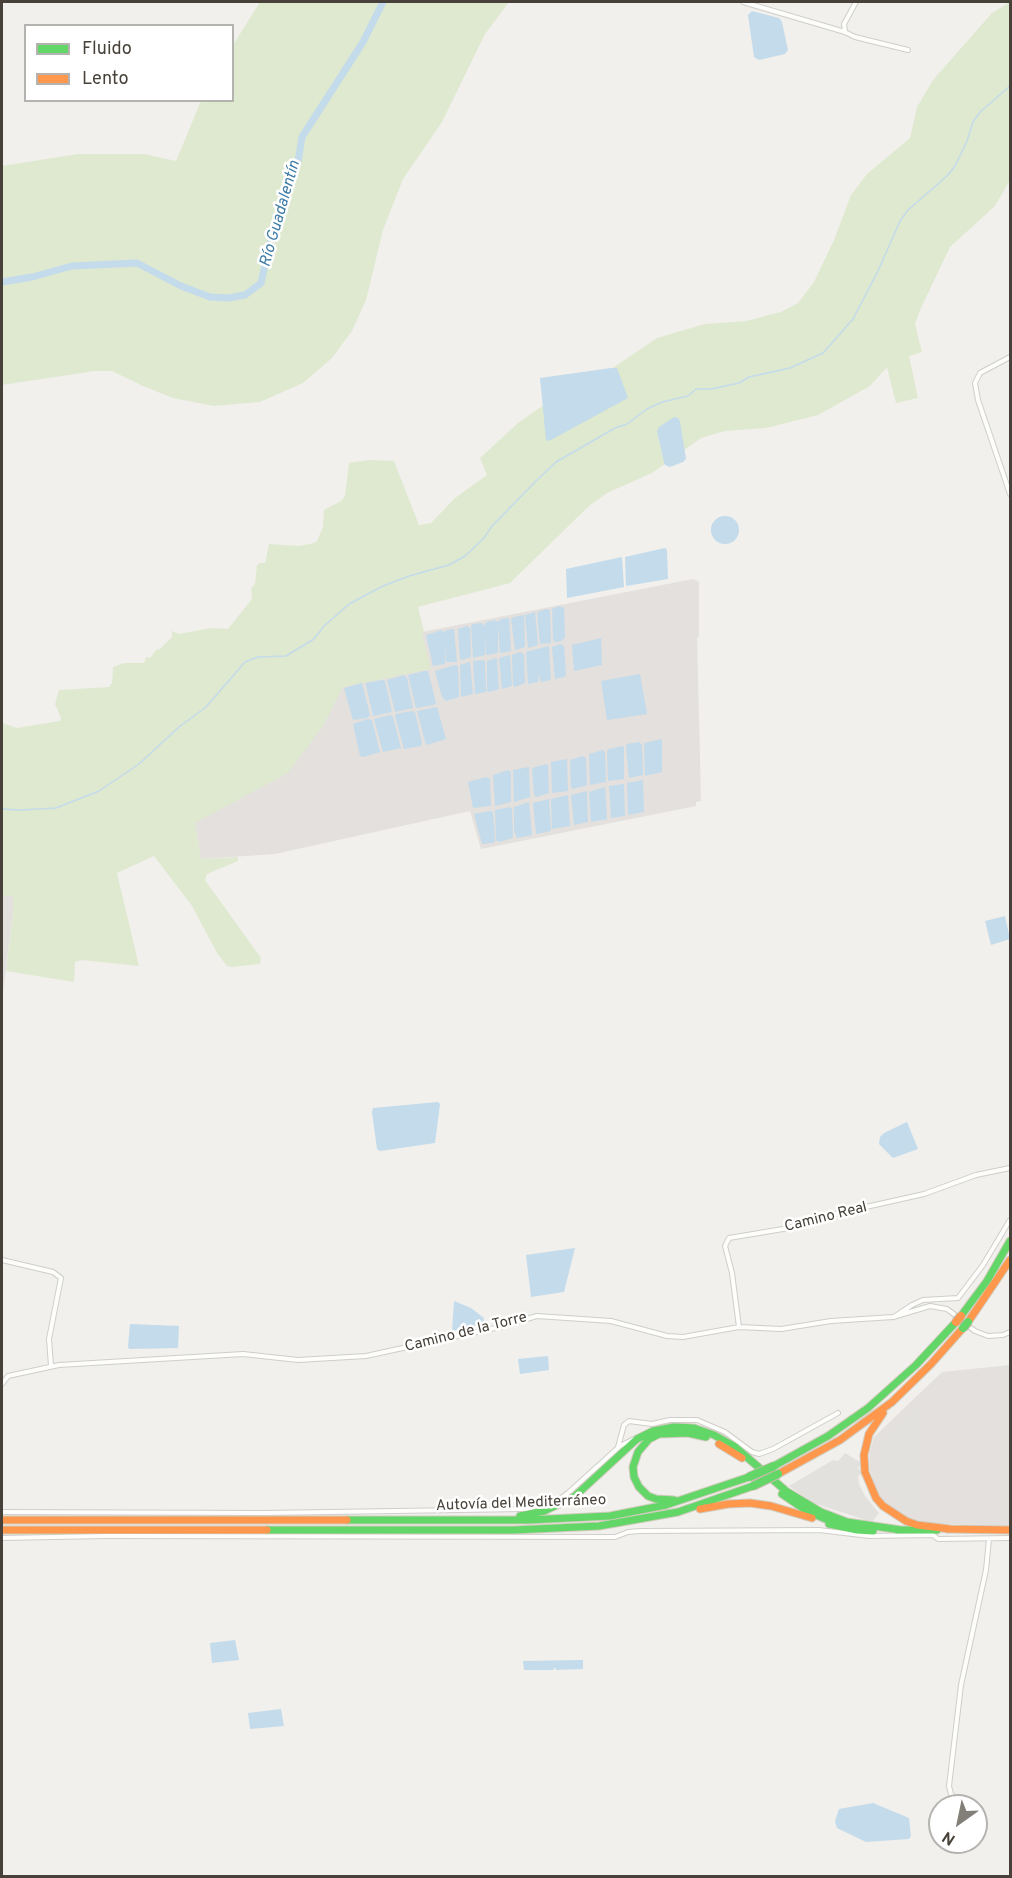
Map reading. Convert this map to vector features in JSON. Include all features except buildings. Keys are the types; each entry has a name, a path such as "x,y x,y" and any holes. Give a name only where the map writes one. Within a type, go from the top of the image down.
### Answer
{"main road":[{"name":"Autovía del Mediterráneo","path":"2,1520 569,1519 610,1516 683,1500 774,1466 836,1431 868,1408 903,1378 958,1319 987,1281 1011,1241"},
{"name":"Autovía del Mediterráneo","path":"2,1530 556,1529 600,1527 678,1512 753,1486 778,1474 840,1440 892,1402 931,1364 965,1325 1011,1260"},
{"path":"892,1402 872,1428 864,1449 865,1473 872,1490 883,1506 896,1516 917,1525 950,1529 1011,1530"},
{"path":"501,1520 534,1514 574,1497 622,1447 653,1431 674,1426 694,1428 714,1435 734,1446 786,1491 821,1512 847,1522 901,1530"},
{"path":"683,1500 656,1499 648,1496 634,1478 634,1461 638,1452 649,1439 659,1434 688,1432 706,1437 736,1454 782,1494 807,1511 843,1525 874,1530"},
{"path":"678,1512 750,1503 791,1511 841,1528 935,1532 950,1529"}],"street":[{"path":"743,2 908,51"},
{"path":"845,32 844,24 856,2"},
{"path":"1011,357 980,373 975,383 978,400 1011,494"},
{"name":"Camino Real","path":"739,1327 732,1274 725,1246 729,1238 789,1228 830,1215 909,1198 976,1175 1011,1168"},
{"path":"893,1317 923,1300 958,1298 983,1265 1011,1220"},
{"path":"2,1260 53,1272 61,1278 49,1339 51,1366"},
{"name":"Camino de la Torre","path":"2,1384 8,1376 51,1366 243,1354 298,1360 366,1356 495,1328 537,1316 611,1321 667,1336 683,1337 739,1327 781,1329 831,1321 903,1316 922,1308 938,1306 947,1309 975,1331 988,1336 1011,1332"},
{"path":"622,1447 624,1425 629,1420 652,1424 670,1420 697,1420 725,1432 752,1452 759,1454 773,1449 838,1413"},
{"path":"622,1434 635,1439"},
{"path":"622,1434 622,1447"},
{"path":"2,1512 298,1513 525,1509 557,1501 607,1463"},
{"path":"2,1538 106,1536 593,1538 651,1531 819,1530 869,1536 935,1532 945,1539 1011,1538"},
{"path":"951,1794 949,1786 961,1685 986,1570 988,1539"}],"shaded area":[{"path":"693,579 699,582 699,637 697,637 701,801 696,802 696,806 481,849 470,811 275,854 201,859 194,818 341,686 422,632"},
{"path":"2,896 13,896 3,992 2,991"},
{"path":"1010,1365 1010,1526 922,1523 893,1511 876,1491 869,1466 874,1437 942,1372"},
{"path":"921,1401 921,1511 908,1511 908,1514 894,1503 882,1486 877,1465 878,1450 881,1441 891,1428"},
{"path":"845,1453 860,1462 861,1466 858,1467 862,1474 858,1476 859,1484 865,1496 879,1513 872,1522 813,1503 789,1486 833,1460 838,1461"}],"green space":[{"path":"260,2 509,2 485,34 442,122 403,179 383,230 366,300 352,331 332,358 303,383 260,402 214,406 173,398 112,371 95,371 2,385 2,166 78,154 144,154 176,161 201,102 234,102 234,43"},
{"path":"1010,2 1010,180 995,206 950,247 920,310 915,324 922,352 909,356 918,398 896,403 887,367 870,386 818,415 766,428 725,431 701,438 652,473 607,493 589,506 510,583 418,607 431,669 343,687 323,726 288,773 195,823 201,859 238,857 238,861 207,874 205,880 261,958 260,964 227,966 217,953 192,906 154,856 117,873 139,966 82,960 75,962 74,982 6,971 13,896 2,896 2,723 17,728 60,721 61,718 55,704 59,690 109,687 112,683 113,667 124,663 144,663 146,657 150,658 172,637 172,631 179,634 212,628 228,629 252,599 251,588 255,584 257,565 265,563 269,544 299,546 317,541 323,527 324,510 341,501 345,496 349,463 369,460 394,461 419,525 431,523 455,498 487,475 480,458 518,423 554,398 598,378 657,338 705,324 746,321 781,312 798,303 814,282 834,240 851,195 867,174 910,138 917,107 933,80 992,13"}],"water":[{"path":"752,11 779,18 782,22 788,50 785,54 759,60 754,57 748,15"},
{"path":"617,368 628,398 549,441 546,440 540,378"},
{"path":"674,417 680,422 686,459 670,467 665,465 657,431 659,427"},
{"path":"725,516 735,520 739,530 735,540 725,544 715,540 711,530 715,520"},
{"path":"665,548 668,579 626,586 625,557"},
{"path":"622,557 624,587 567,598 566,569"},
{"path":"559,606 564,608 565,637 562,641 555,642 553,640 552,609"},
{"path":"550,610 551,643 540,644 537,612"},
{"path":"535,612 538,645 528,648 525,615"},
{"path":"524,615 525,647 515,650 511,619"},
{"path":"509,618 511,651 500,653 498,624 498,653 486,655 485,632 485,655 473,658 471,626 482,623 485,626 486,622 495,620 498,622"},
{"path":"467,626 470,628 471,657 462,660 460,659 458,629"},
{"path":"454,629 457,662 446,662 445,644 445,664 433,666 426,635 442,630 444,633 446,630"},
{"path":"601,638 602,665 574,671 572,645"},
{"path":"561,644 564,646 566,675 555,679 552,647"},
{"path":"549,646 551,680 541,682 539,675 538,682 528,684 526,652"},
{"path":"520,652 524,654 525,683 515,687 513,685 512,655"},
{"path":"510,655 512,686 502,689 499,658"},
{"path":"496,658 499,689 489,692 487,691 487,661"},
{"path":"473,661 485,661 486,692 475,694"},
{"path":"470,662 473,694 461,697 460,665"},
{"path":"458,666 459,697 446,701 442,697 435,671"},
{"path":"428,671 436,703 416,708 408,675"},
{"path":"640,674 647,714 607,720 601,681"},
{"path":"404,675 407,678 413,708 395,712 387,680"},
{"path":"385,681 392,712 373,716 366,683"},
{"path":"362,683 370,715 367,718 353,720 344,688"},
{"path":"437,707 446,739 426,745 417,711"},
{"path":"415,712 422,743 421,746 404,749 395,716"},
{"path":"390,715 393,717 401,748 383,752 374,719"},
{"path":"368,719 372,720 380,752 363,757 360,756 353,724"},
{"path":"662,739 662,772 645,776 644,743"},
{"path":"639,742 642,745 643,775 629,778 626,747 627,744"},
{"path":"624,747 624,779 608,781 607,751"},
{"path":"603,750 606,782 590,785 589,754"},
{"path":"582,756 586,758 587,785 573,789 570,760"},
{"path":"567,759 568,791 552,793 551,762"},
{"path":"548,765 549,793 536,797 532,768"},
{"path":"529,767 530,797 514,802 513,770"},
{"path":"508,770 511,772 511,802 495,806 493,775"},
{"path":"486,777 490,779 491,806 473,808 468,782"},
{"path":"643,780 644,812 628,815 627,783"},
{"path":"624,784 625,816 611,818 609,786"},
{"path":"605,787 607,819 591,822 589,792"},
{"path":"587,791 588,822 574,825 571,795"},
{"path":"568,795 570,826 552,829 551,799"},
{"path":"549,799 551,831 536,834 533,803"},
{"path":"529,802 532,835 517,838 514,831 514,807"},
{"path":"510,807 513,838 499,842 496,840 495,810"},
{"path":"493,812 495,841 482,844 474,814"},
{"path":"1005,916 1010,939 991,945 985,921"},
{"path":"438,1102 440,1104 435,1143 380,1151 377,1149 373,1108"},
{"path":"907,1122 918,1149 893,1158 879,1144 880,1137"},
{"path":"575,1248 564,1292 531,1297 526,1255"},
{"path":"454,1301 471,1308 484,1318 482,1324 452,1331"},
{"path":"130,1324 179,1326 178,1348 129,1349"},
{"path":"548,1356 549,1370 520,1374 518,1359"},
{"path":"235,1640 239,1660 212,1663 210,1643"},
{"path":"583,1660 583,1669 556,1670 555,1667 553,1670 524,1670 523,1661"},
{"path":"281,1709 284,1726 250,1729 248,1713"},
{"path":"873,1803 909,1818 911,1836 909,1839 866,1842 837,1828 835,1821 839,1809"}],"waterway":[{"name":"Río Guadalentín","path":"2,282 32,277 72,266 137,263 181,286 210,297 228,298 245,295 261,283 272,234 298,162 302,137 363,42 383,2"},
{"path":"2,809 56,808 99,791 139,764 179,727 206,707 245,662 258,657 286,656 314,639 324,626 349,604 383,586 449,565 465,556 556,462 615,428 627,424 647,409 662,402 688,396 696,389 711,389 739,383 749,377 790,368 823,353 853,319 900,221 908,210 947,176 955,166 973,122 980,112 1010,86"}],"traffic: fast":[{"path":"961,1316 987,1281 1010,1241"},
{"path":"774,1466 828,1436 868,1408 916,1365 956,1322"},
{"path":"963,1328 968,1322"},
{"path":"520,1516 544,1511 574,1497 637,1439 653,1431 674,1427 694,1428 714,1435 734,1446 786,1491 821,1512 847,1522 901,1530"},
{"path":"674,1500 656,1499 648,1496 639,1487 634,1477 633,1467 638,1452 649,1439 659,1434 688,1433 706,1437"},
{"path":"749,1477 774,1466"},
{"path":"753,1486 778,1474"},
{"path":"347,1520 528,1520 610,1516 666,1505 749,1477"},
{"path":"267,1530 514,1530 599,1526 678,1512 753,1486"},
{"path":"782,1494 807,1511 835,1523"},
{"path":"829,1524 873,1531"},
{"path":"897,1530 937,1530"}],"traffic: slow":[{"path":"968,1322 1010,1260"},
{"path":"956,1322 961,1316"},
{"path":"778,1474 840,1440 892,1402 931,1364 963,1328"},
{"path":"883,1413 869,1434 864,1455 865,1472 876,1498 883,1506 906,1521 917,1525 950,1529"},
{"path":"719,1444 742,1458"},
{"path":"700,1509 750,1503 771,1506 812,1518"},
{"path":"2,1520 347,1520"},
{"path":"947,1529 1010,1530"},
{"path":"2,1530 267,1530"}]}
